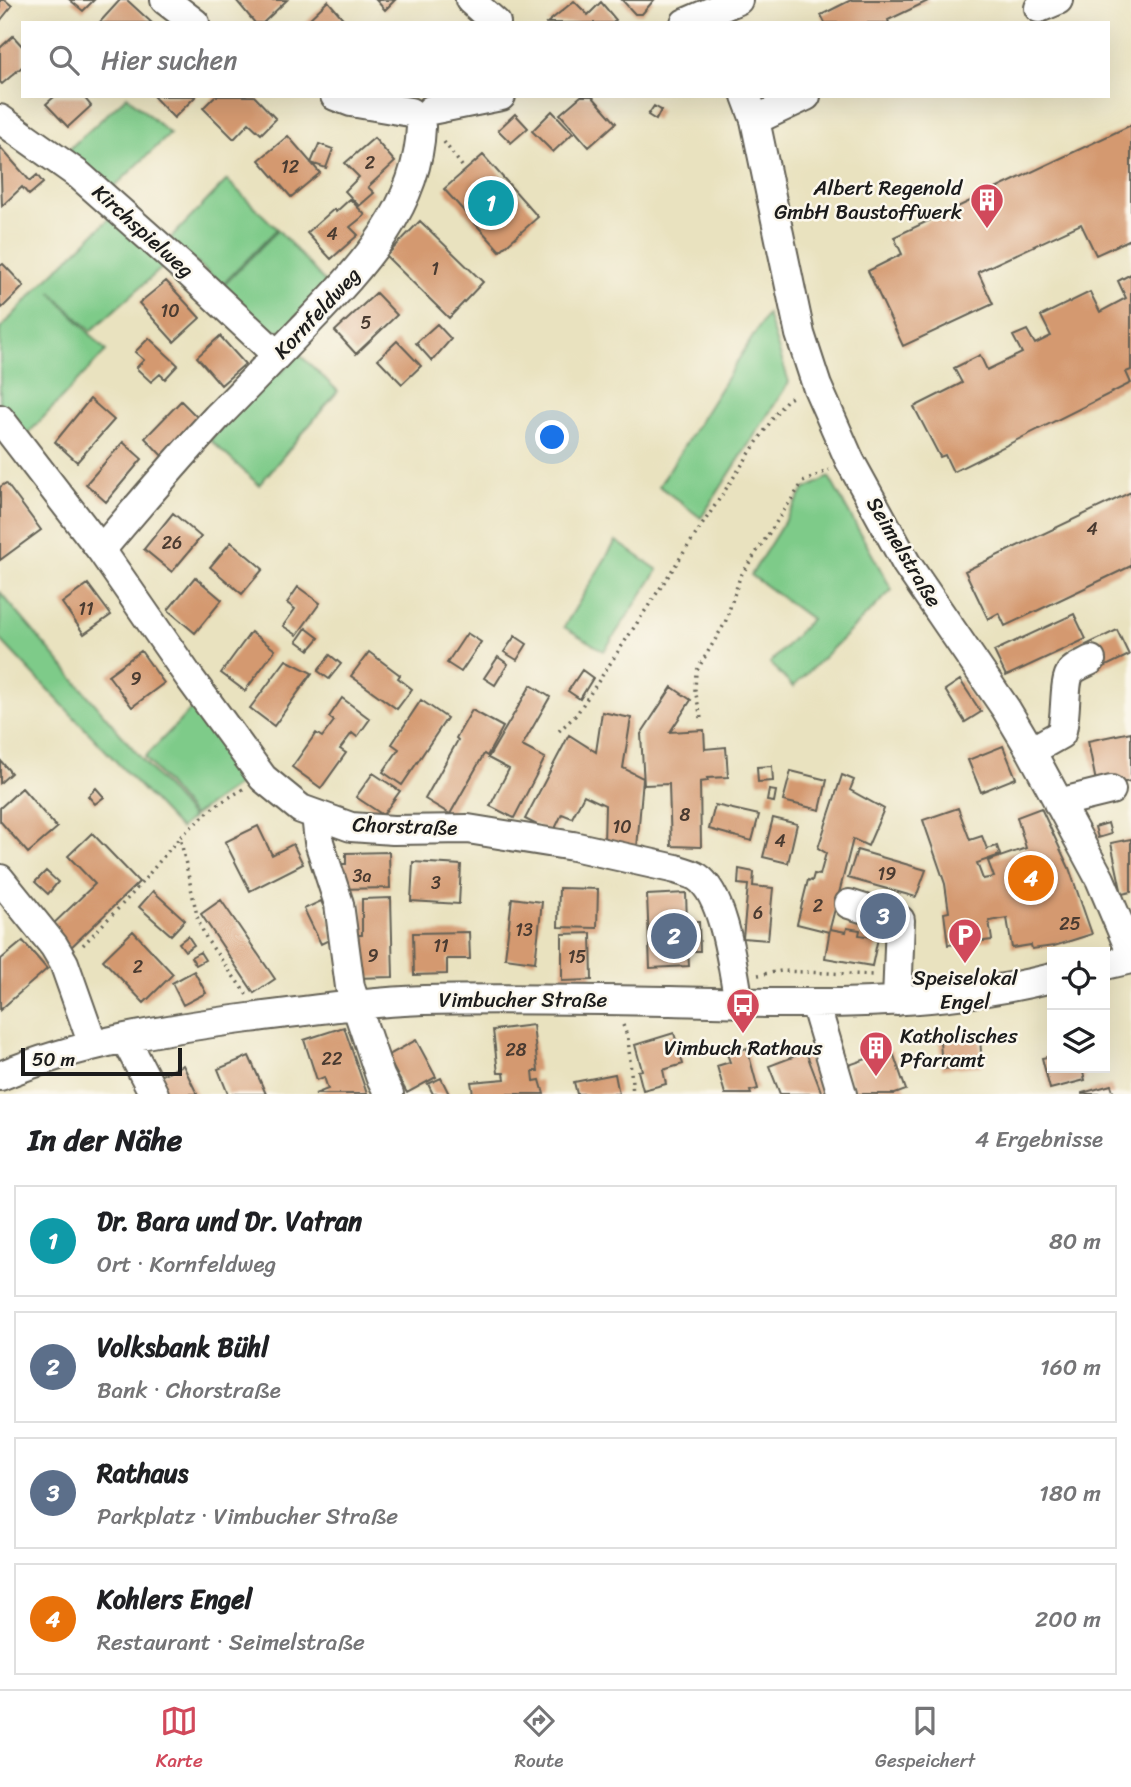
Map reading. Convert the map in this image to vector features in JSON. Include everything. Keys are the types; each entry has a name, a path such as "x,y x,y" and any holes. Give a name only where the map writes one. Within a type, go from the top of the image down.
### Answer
{"street":[{"path":"165,0 192,21"},
{"path":"470,0 494,21"},
{"path":"690,21 719,8"},
{"path":"340,98 423,118 494,98"},
{"name":"Seimelstraße","path":"797,98 750,108 800,334 817,386 850,461 906,563 1006,709 1031,751 1100,879 1131,952"},
{"name":"Kornfeldweg","path":"102,550 166,471 358,270 390,225 414,175 420,152 423,118"},
{"name":"Kirchspielweg","path":"0,119 79,175 184,268 276,355"},
{"name":"Chorstraße","path":"0,419 102,550 189,677 263,778 286,799 316,815 351,827 393,830 468,829 516,836 676,869 697,877 710,890 718,905 739,1003"},
{"path":"1031,751 1061,734 1066,717 1067,680 1071,670 1091,660"},
{"path":"1058,803 1111,790"},
{"path":"316,815 319,842 339,904 351,986 380,1076 389,1094"},
{"path":"0,879 54,946 64,963 93,1045"},
{"path":"849,904 900,920 897,1001"},
{"path":"1110,964 1131,960"},
{"name":"Vimbucher Straße","path":"0,1076 29,1064 125,1038 194,1025 358,1004 423,1000 615,1000 799,1005 965,995 1047,979"},
{"path":"815,1003 842,1094"},
{"path":"125,1038 154,1094"}],"path":[{"path":"423,118 465,170"},
{"path":"559,732 576,715 777,412 787,400 817,386"},
{"path":"701,718 695,690 696,672 725,623 740,577 803,482 850,461"},
{"path":"64,963 133,892 180,837 215,806 263,778"},
{"path":"180,837 198,920 207,940 246,992 254,1017"},
{"path":"615,1000 628,1038 633,1094"}],"green space":[{"path":"125,98 129,98 170,134 113,188 68,150"},
{"path":"227,180 277,229 222,285 170,239"},
{"path":"111,217 163,267 91,331 51,292 106,351 24,438 0,409 0,329"},
{"path":"278,230 328,285 281,332 265,328 223,286"},
{"path":"767,314 789,382 701,518 659,486"},
{"path":"299,354 338,391 259,485 210,440 273,367 281,373"},
{"path":"829,477 892,590 793,687 770,663 811,619 751,575 804,490"},
{"path":"616,541 658,570 604,651 564,627"},
{"path":"0,592 192,818 180,829 0,639"},
{"path":"195,705 248,778 193,816 145,757"}],"building":[{"path":"0,0 5,0 12,6 0,21"},
{"path":"70,0 94,0 83,11"},
{"path":"120,0 127,0 150,21 101,21"},
{"path":"236,0 287,0 265,21 253,21"},
{"path":"376,0 395,0 385,10"},
{"path":"622,0 654,0 642,14 635,14"},
{"path":"851,0 930,0 888,21 824,21 821,15"},
{"path":"328,1 345,21 307,21"},
{"path":"574,1 588,15 601,2 616,20 615,21 549,21"},
{"path":"13,36 21,45 21,68 2,84 0,82 0,48"},
{"path":"53,98 85,98 91,106 68,127 46,104"},
{"path":"155,98 194,98 174,118"},
{"path":"213,98 256,98 276,119 261,134 249,123 234,139 203,108"},
{"path":"579,98 594,98 616,123 589,147 560,114"},
{"path":"654,106 661,110 656,120 648,115"},
{"path":"552,111 573,133 553,152 532,131"},
{"path":"515,114 528,128 511,143 498,130"},
{"name":"Albert Regenold GmbH Baustoffwerk","path":"1131,125 1131,239 1096,255 1081,224 978,272 993,304 903,346 868,271 902,254 894,237"},
{"path":"288,136 320,173 291,197 259,160"},
{"path":"374,138 395,162 368,187 374,193 359,206 345,191 359,177 345,163"},
{"path":"319,144 333,149 326,168 311,163"},
{"path":"0,147 30,181 37,175 43,183 29,195 22,187 2,206"},
{"path":"483,155 538,217 500,251 444,189"},
{"path":"350,199 365,215 350,227 358,235 331,259 307,233"},
{"path":"420,221 483,282 449,318 386,256"},
{"path":"3,264 24,286 2,308 0,266"},
{"path":"1131,274 1131,370 1126,372 1131,383 953,472 945,455 940,457 914,407 962,383 954,368 980,355 987,370 1022,353 1013,336 1027,330 1035,344 1051,336 1041,316 1090,292 1100,312 1126,298 1118,281"},
{"path":"166,281 200,318 174,342 139,303"},
{"path":"376,293 397,315 356,354 335,331"},
{"path":"437,324 451,339 432,361 416,343"},
{"path":"220,336 245,364 221,385 197,357"},
{"path":"149,338 178,365 165,379 160,374 151,382 136,368 144,360 135,352"},
{"path":"397,341 421,366 402,384 378,359"},
{"path":"90,399 114,420 77,462 55,442"},
{"path":"181,401 202,422 165,459 145,438"},
{"path":"123,442 142,459 106,502 86,484"},
{"path":"6,483 41,530 0,560 0,487"},
{"path":"1131,492 1131,566 1005,626 999,613 988,619 965,571"},
{"path":"173,513 201,537 172,572 144,549"},
{"path":"231,542 263,569 242,594 210,567"},
{"path":"195,577 222,600 195,633 168,610"},
{"path":"88,584 111,615 84,634 62,603"},
{"path":"298,587 320,603 297,635 283,626 295,609 287,603"},
{"path":"1074,614 1086,639 1006,676 994,651"},
{"path":"306,628 319,638 309,650 297,641"},
{"path":"1117,630 1129,655 1098,670 1086,645"},
{"path":"251,632 275,650 245,691 221,673"},
{"path":"467,633 481,642 461,672 447,663"},
{"path":"515,636 527,644 517,660 504,652"},
{"path":"141,651 164,683 132,707 108,675"},
{"path":"369,652 400,675 398,678 412,689 397,709 351,676"},
{"path":"330,655 341,664 329,679 318,671"},
{"path":"498,657 508,664 495,685 484,678"},
{"path":"286,660 312,673 274,726 250,708"},
{"path":"582,670 593,678 580,699 568,691"},
{"path":"960,680 981,712 965,722 945,690"},
{"path":"531,685 550,697 522,746 545,758 514,818 490,806 509,769 488,758"},
{"path":"672,687 691,700 670,732 704,730 705,749 726,747 728,777 707,778 708,781 700,782 701,847 671,846 669,784 644,785 641,734"},
{"path":"342,698 370,719 357,737 352,733 340,749 346,753 321,788 292,767 316,733 322,737 334,721 329,717"},
{"path":"421,700 447,718 402,785 383,772 399,749 392,744"},
{"path":"472,710 503,727 487,756 484,754 450,814 425,799"},
{"path":"602,712 631,718 623,768 643,778 637,848 604,844 605,805 584,795 572,818 562,814 553,833 525,819 569,735 596,752"},
{"path":"1131,732 1131,781 1097,787 1088,741"},
{"path":"1003,746 1016,778 981,792 968,760"},
{"path":"0,760 11,773 0,783"},
{"path":"772,766 773,781 758,782 757,767"},
{"path":"791,771 827,780 820,810 783,801"},
{"path":"373,773 400,791 383,815 356,797"},
{"path":"842,775 854,780 850,790 884,809 868,846 853,839 829,932 797,924 808,880 812,881 814,874 820,875 826,853 818,848"},
{"path":"22,788 57,828 28,853 0,821 0,808"},
{"path":"96,788 104,797 95,804 88,796"},
{"path":"769,790 776,791 774,802 767,801"},
{"path":"715,805 759,815 752,841 709,829"},
{"path":"958,808 970,840 982,836 987,849 997,846 1000,855 977,863 983,879 994,877 988,861 1026,848 1017,817 1041,808 1069,868 1092,934 1054,946 1012,948 1007,918 989,921 992,940 948,945 944,913 949,912 945,884 923,820"},
{"path":"773,818 797,824 788,863 763,857"},
{"path":"1108,823 1111,834 1098,838 1095,827"},
{"path":"258,826 272,855 293,844 303,864 250,891 225,842"},
{"path":"92,833 139,882 69,949 49,928 95,884 68,856"},
{"path":"1131,839 1131,892 1122,894 1111,843"},
{"path":"857,850 926,870 916,897 848,878"},
{"path":"389,852 390,888 334,889 333,864 346,864 346,853"},
{"path":"413,862 461,865 459,904 411,901"},
{"path":"739,869 754,872 753,886 773,888 768,940 743,938 748,885 738,884"},
{"path":"46,871 58,882 48,894 35,882"},
{"path":"559,888 598,889 597,928 558,927"},
{"path":"153,891 185,920 171,935 139,907"},
{"path":"686,893 687,922 699,922 700,951 688,951 689,966 650,968 647,895"},
{"path":"391,898 393,977 354,978 353,935 362,935 362,899"},
{"path":"512,898 542,902 535,962 505,958"},
{"path":"221,900 275,979 254,993 201,914"},
{"path":"321,901 332,924 327,926 333,938 321,944 304,909"},
{"path":"847,928 860,930 859,935 878,938 872,966 825,958 830,929 846,932"},
{"path":"133,931 173,974 144,1003 103,960"},
{"path":"469,932 470,959 447,959 447,974 414,975 413,933"},
{"path":"591,933 592,980 562,981 562,934"},
{"path":"188,936 194,945 185,951 179,943"},
{"path":"23,941 47,969 0,1010 0,960"},
{"path":"200,952 205,960 196,965 191,957"},
{"path":"194,971 206,993 183,1005 172,983"},
{"path":"533,1025 538,1071 533,1071 534,1081 540,1080 544,1094 473,1094 471,1082 505,1079 504,1073 498,1073 493,1030"},
{"path":"344,1027 367,1094 315,1094 328,1089 324,1077 317,1080 304,1040"},
{"path":"674,1033 683,1064 663,1070 666,1084 643,1090 638,1071 642,1070 635,1045"},
{"path":"980,1038 982,1066 942,1069 940,1041"},
{"path":"416,1040 436,1077 407,1093 387,1056"},
{"path":"747,1048 758,1089 750,1091 751,1094 725,1094 717,1066 730,1062 727,1054"},
{"name":"Katholisches Pfarramt","path":"892,1050 906,1090 895,1094 856,1094 846,1066"},
{"path":"806,1052 822,1094 780,1094 769,1066"},
{"path":"249,1056 266,1094 228,1094 218,1069"},
{"path":"1047,1057 1047,1073 1083,1073 1085,1080 1050,1089 1042,1058"},
{"path":"183,1065 197,1094 158,1094 159,1076"},
{"path":"615,1074 619,1094 577,1094 574,1082"},
{"path":"441,1078 449,1094 433,1094 428,1084"},
{"path":"1111,1085 1114,1094 1082,1094 1082,1093"}],"place":[{"name":"Dr. Bara und Dr. Vatran","path":"491,203"},
{"name":"Albert Regenold GmbH Baustoffwerk","path":"987,230"},
{"name":"Kohlers Engel","path":"1031,878"},
{"name":"Rathaus","path":"883,916"},
{"name":"Volksbank Bühl","path":"674,936"},
{"name":"Speiselokal Engel","path":"965,965"},
{"name":"Vimbuch Rathaus","path":"743,1035"},
{"name":"Katholisches Pfarramt","path":"876,1078"}]}
